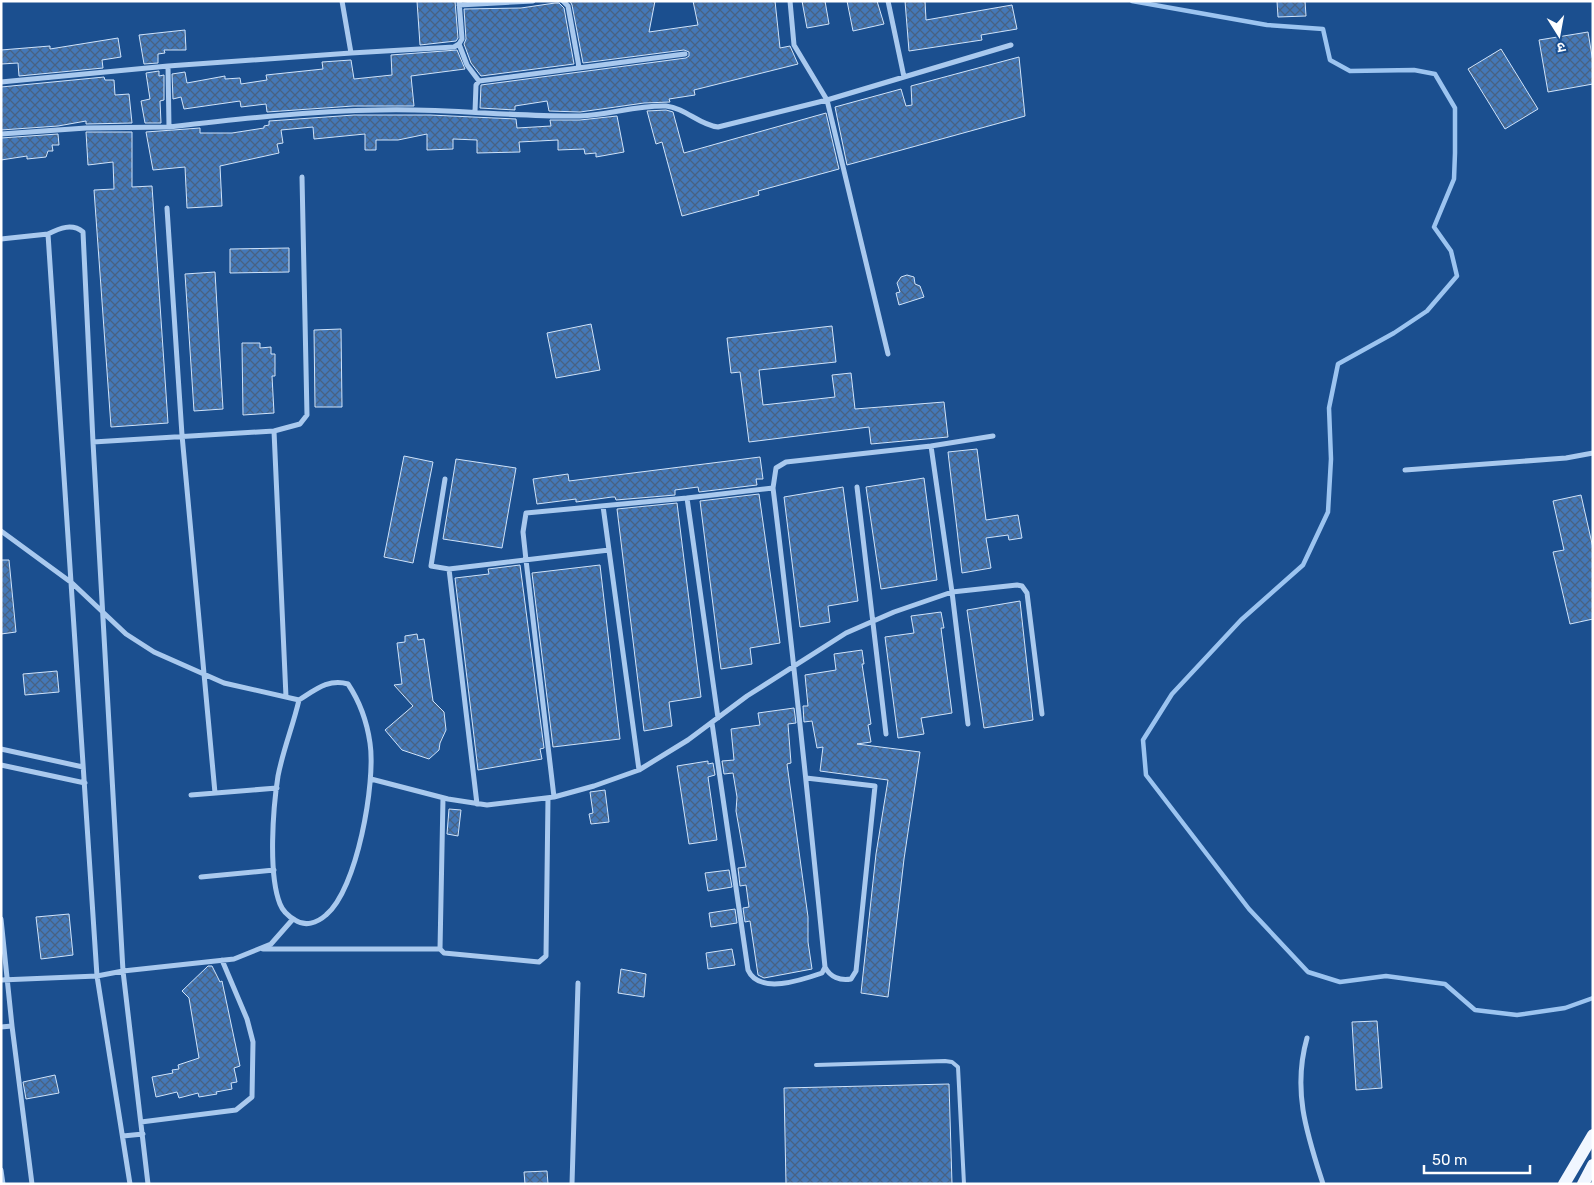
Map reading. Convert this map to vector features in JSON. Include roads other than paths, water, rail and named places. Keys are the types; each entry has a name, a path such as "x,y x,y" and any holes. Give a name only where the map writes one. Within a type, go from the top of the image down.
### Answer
{"main road":[{"path":"1564,1184 1593,1135"},
{"path":"1583,1184 1593,1165"}],"street":[{"path":"342,1 351,53"},
{"path":"479,81 467,65 460,44 462,39 459,3 532,1"},
{"path":"563,1 568,6 578,67"},
{"path":"790,1 794,45 827,100 888,354"},
{"path":"888,1 904,77"},
{"path":"1,82 168,66 454,47 460,44"},
{"path":"1,134 86,128 169,126 299,113 380,110 581,116 669,106 681,109 709,126 718,127 827,100 1011,45"},
{"path":"479,81 685,54"},
{"path":"168,66 169,126"},
{"path":"475,112 476,85 479,81"},
{"path":"92,442 182,435 274,431 300,424 307,415 302,177"},
{"path":"167,208 182,435 215,793"},
{"path":"1,240 48,234 61,228 77,227 83,232 92,442 104,612 123,971 148,1184"},
{"path":"48,234 97,976 130,1184"},
{"path":"274,431 286,697"},
{"path":"806,778 875,786 856,970 851,979 844,980 828,973 825,967 806,778 795,665 773,488 776,468 786,462 931,446 993,436"},
{"path":"931,446 952,592 968,724"},
{"path":"1405,470 1557,459 1593,453"},
{"path":"444,479 431,566 449,569 609,550"},
{"path":"857,487 886,734"},
{"path":"554,797 526,560 524,532 526,513 773,488"},
{"path":"687,498 718,718"},
{"path":"603,506 639,770"},
{"path":"1,531 72,583 133,639 154,652 224,683 299,700"},
{"path":"449,569 477,804"},
{"path":"371,779 443,798 477,804 514,803 548,798 594,786 639,770 688,740 795,665 846,633 952,592 1017,585 1025,590 1042,714"},
{"path":"341,682 348,684 363,713 370,744 371,779 357,852 342,894 326,915 313,923 301,924 286,914 280,904 274,870 274,820 277,788 299,700 324,684 341,682"},
{"path":"712,723 748,970 751,976 763,984 774,984 811,977 822,973 825,967"},
{"path":"1,749 84,767"},
{"path":"1,765 85,783"},
{"path":"191,795 277,788"},
{"path":"440,949 443,798"},
{"path":"258,949 440,949 444,953 539,962 544,959 548,798"},
{"path":"201,877 274,870"},
{"path":"1,980 97,976 123,971 234,959 271,944 293,918"},
{"path":"1,919 12,1026 32,1184"},
{"path":"141,1122 236,1110 252,1097 253,1042 247,1018 222,960"},
{"path":"572,1184 578,983"},
{"path":"1,1027 12,1026"},
{"path":"1306,1038 1301,1058 1300,1089 1305,1127 1323,1184"},
{"path":"123,1136 143,1134"},
{"path":"1,1170 3,1184"}],"lane":[{"path":"816,1065 952,1062 958,1067 964,1184"}],"waterway":[{"path":"1132,1 1267,25 1323,29 1330,60 1350,71 1414,70 1435,74 1455,108 1454,179 1434,227 1451,251 1457,276 1427,311 1394,333 1338,364 1329,408 1331,459 1328,512 1303,565 1241,620 1172,694 1143,740 1146,775 1249,909 1308,972 1340,982 1386,976 1445,984 1475,1010 1517,1015 1565,1008 1593,998"}]}
